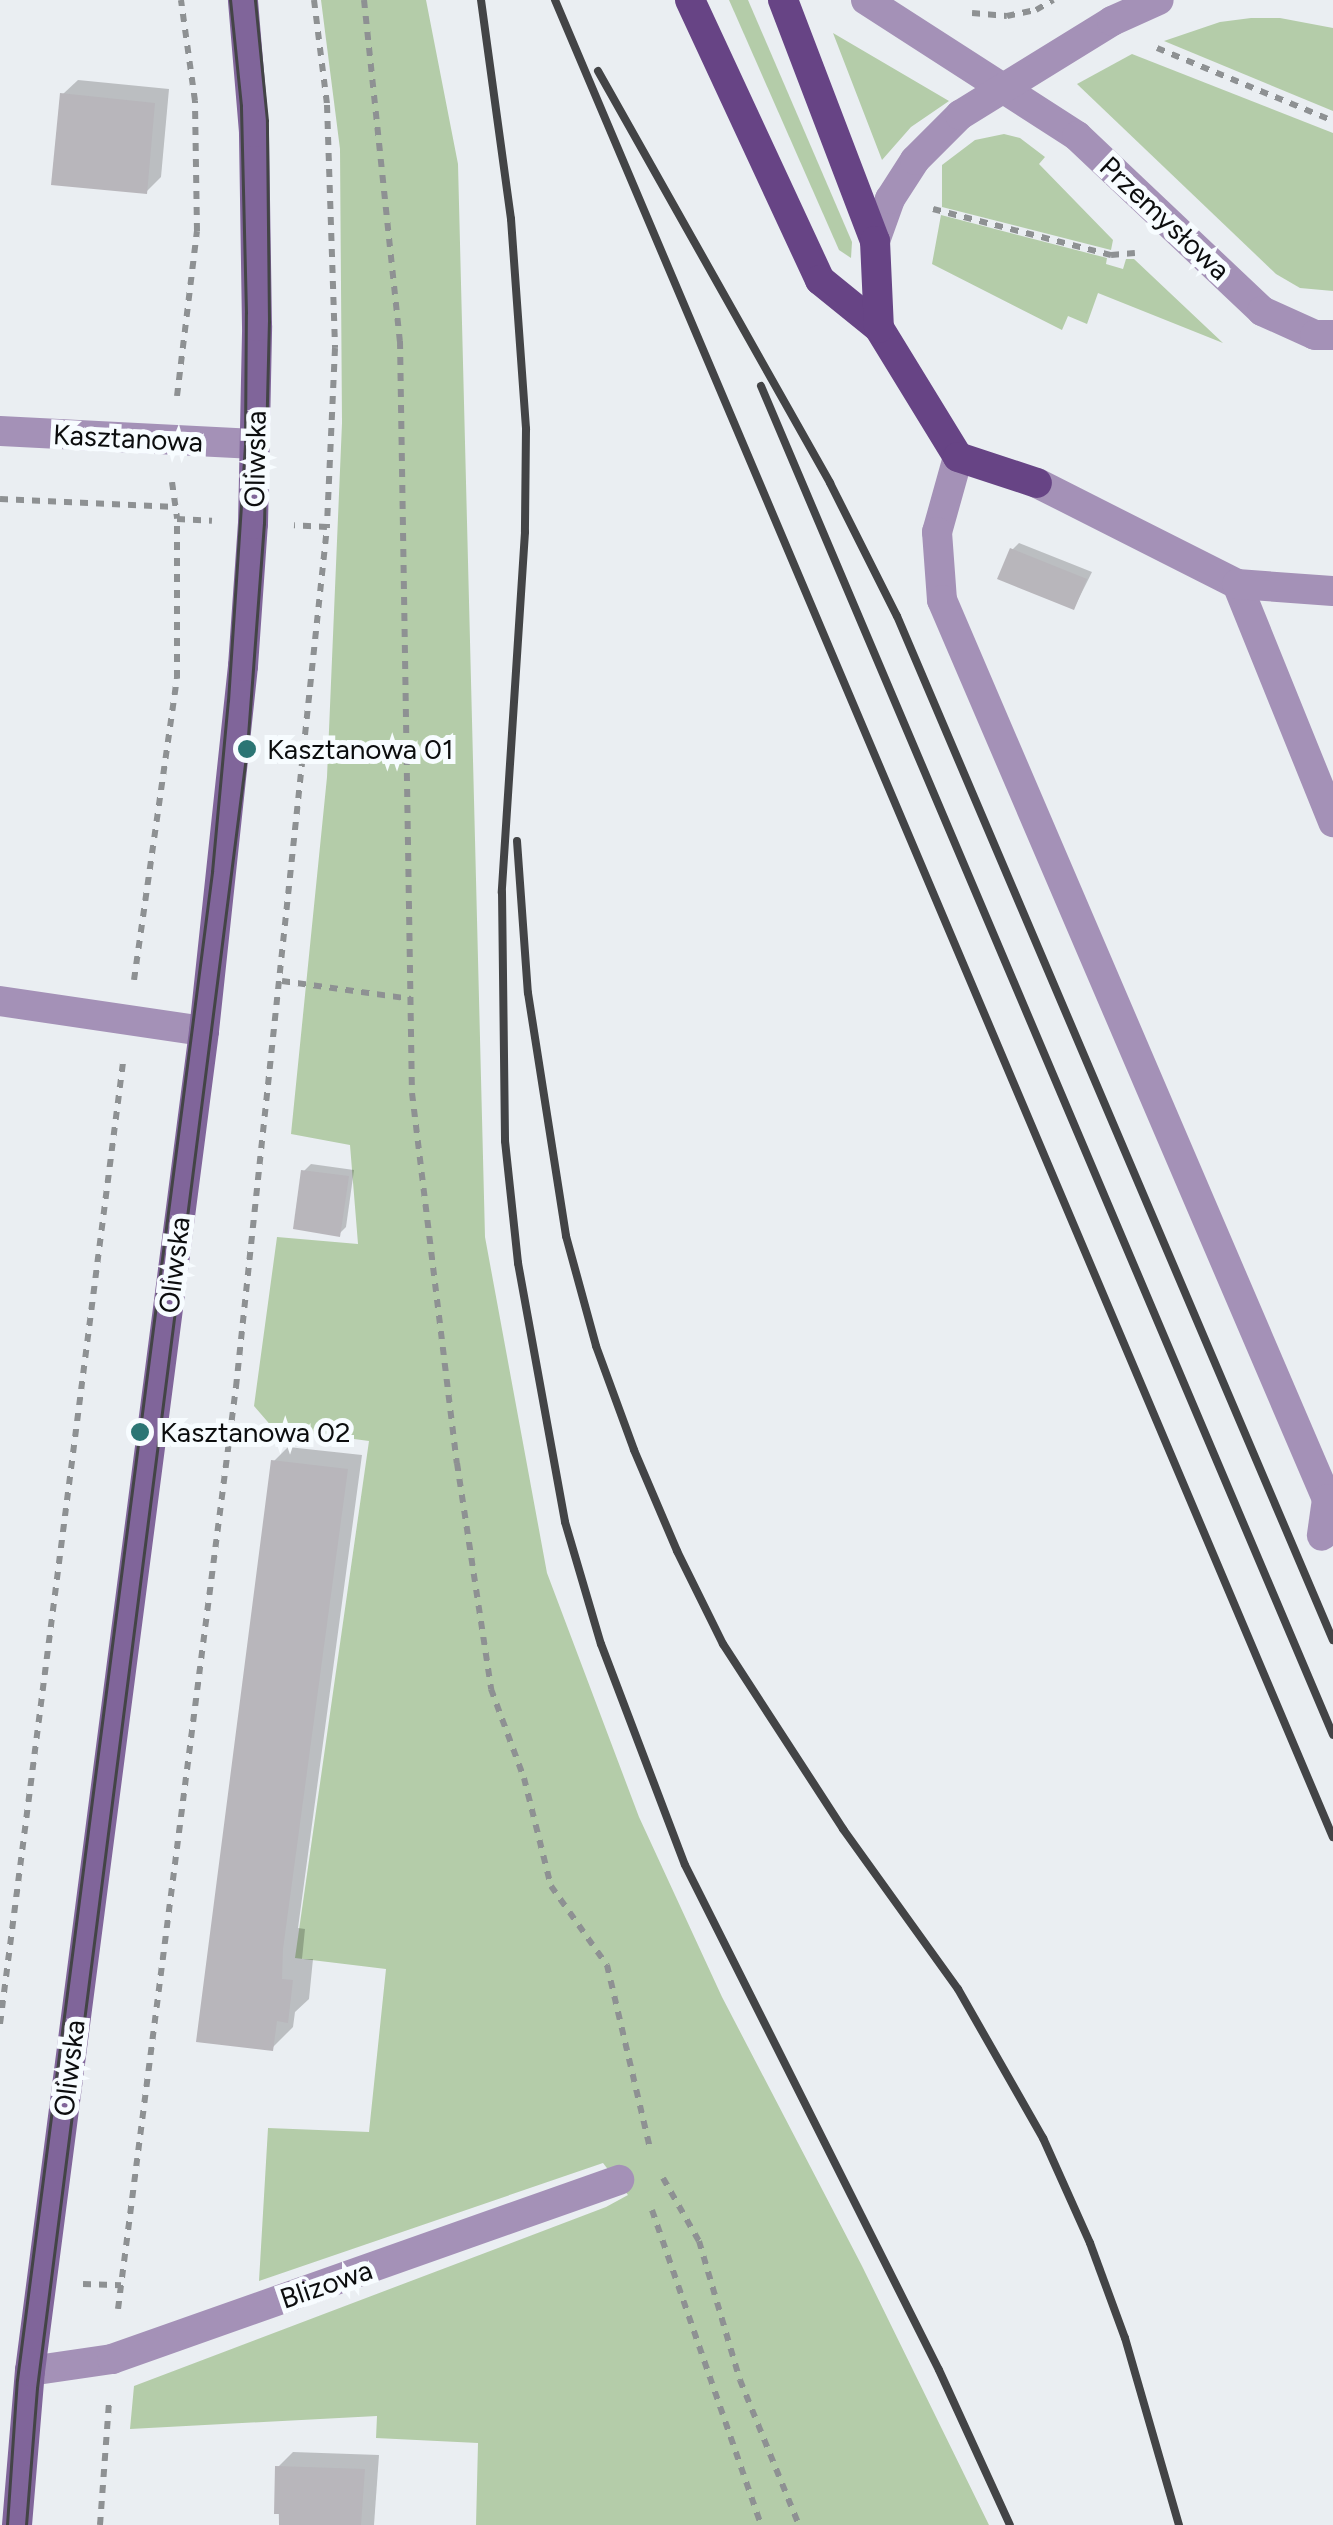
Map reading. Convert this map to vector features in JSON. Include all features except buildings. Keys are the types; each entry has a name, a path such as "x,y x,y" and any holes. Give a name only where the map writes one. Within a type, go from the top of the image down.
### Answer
{"main road":[{"path":"690,0 820,280 879,328 958,457 1037,483"},
{"path":"783,0 875,240 879,328"}],"street":[{"name":"Oliwska","path":"17,2525 30,2370 204,1031 243,666 256,444 254,132 243,0"},
{"name":"Przemysłowa","path":"866,0 1077,136 1262,310 1315,335 1333,335"},
{"path":"875,240 890,199 915,160 960,116 1112,20 1159,0"},
{"name":"Kasztanowa","path":"0,431 256,444"},
{"path":"958,457 937,532 942,600 1327,1498 1322,1536"},
{"path":"1037,483 1237,584 1333,591"},
{"path":"1237,584 1333,822"},
{"path":"0,1001 204,1031"},
{"name":"Blizowa","path":"30,2370 112,2360 619,2180"}],"path":[{"path":"172,404 180,392 197,231 195,101 181,0"},
{"path":"100,2525 112,2360 194,1728 282,981 327,527 334,348 326,105 314,0"},
{"path":"364,0 400,341 415,1113 490,1689 524,1778 551,1886 607,1965 652,2158"},
{"path":"963,12 1007,16 1036,10 1053,0"},
{"path":"1163,52 1333,121"},
{"path":"944,211 1111,256 1136,253"},
{"path":"0,2024 128,1022 177,678 177,519 170,476"},
{"path":"0,499 176,507"},
{"path":"177,519 327,527"},
{"path":"282,981 411,1000"},
{"path":"661,2175 699,2241 740,2380 798,2525"},
{"path":"651,2207 761,2525"}],"green space":[{"path":"321,0 426,0 458,164 485,1237 547,1573 639,1817 722,1997 862,2266 989,2525 476,2525 478,2443 376,2438 377,2416 130,2429 134,2386 606,2207 628,2195 603,2163 259,2281 268,2128 369,2132 386,1969 295,1958 369,1441 273,1428 254,1406 277,1237 358,1244 350,1145 291,1134 327,777 342,423 340,149"},
{"path":"729,0 748,0 852,242 851,258 839,250"},
{"path":"1280,18 1333,28 1333,111 1164,41 1220,22"},
{"path":"833,33 949,101 911,127 882,160"},
{"path":"1132,54 1333,133 1333,291 1300,288 1276,274 1077,84"},
{"path":"1004,134 1020,138 1045,157 1039,164 1113,240 1111,250 942,207 942,165 975,140"},
{"path":"941,215 1107,258 1106,264 1123,269 1126,259 1134,259 1223,343 1098,293 1087,324 1068,316 1062,330 932,264"}],"tram line":[{"path":"7,2525 17,2380 212,872 228,701 245,443 246,313 241,106 230,0"},
{"path":"26,2525 37,2388 247,749 264,524 269,322 267,121 255,0"}],"railway":[{"path":"481,0 511,219 526,429 525,532 502,892 505,1141 518,1263 565,1522 601,1644 685,1865 939,2370 1010,2525"},
{"path":"555,0 1333,1837"},
{"path":"598,71 830,483 897,616 1333,1640"},
{"path":"761,386 1333,1735"},
{"path":"517,841 528,993 566,1236 596,1346 634,1450 677,1551 723,1644 843,1829 958,1989 1043,2138 1090,2243 1125,2338 1179,2525"}],"place":[{"name":"Kasztanowa 01","path":"247,749"},
{"name":"Kasztanowa 02","path":"140,1432"}]}
